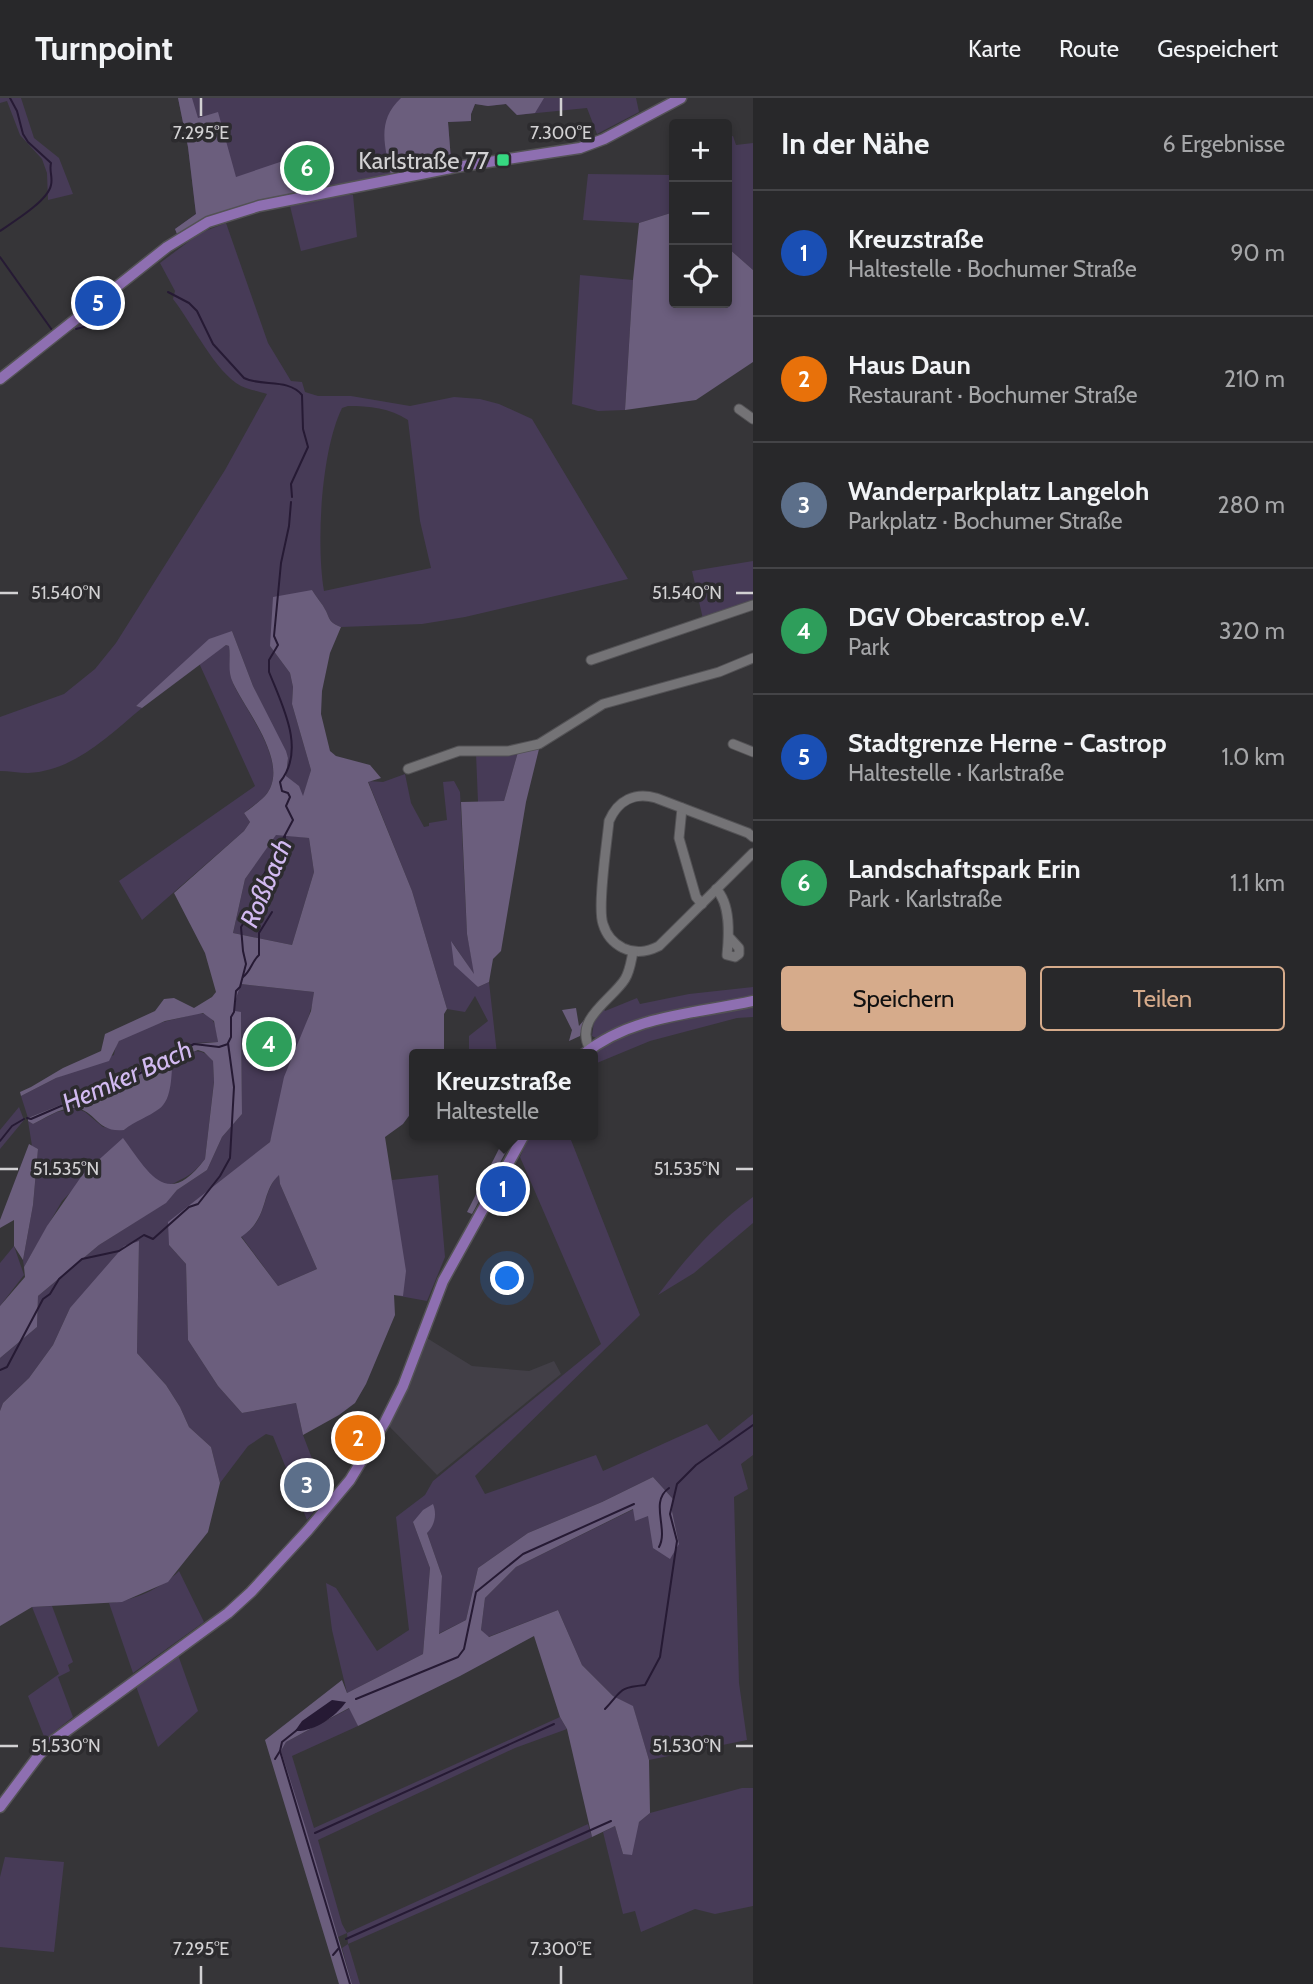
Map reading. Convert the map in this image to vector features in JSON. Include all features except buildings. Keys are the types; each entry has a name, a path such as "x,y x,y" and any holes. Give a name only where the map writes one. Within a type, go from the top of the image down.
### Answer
{"main road":[{"path":"0,379 167,247 208,222 258,206 456,167 580,148 604,139 681,98"},
{"path":"592,1049 615,1034 646,1022 753,1001"},
{"path":"0,1807 39,1755 54,1740 206,1630 251,1592 350,1480 403,1386 443,1281 521,1140"}],"street":[{"path":"739,409 753,419"},
{"path":"591,660 753,605"},
{"path":"408,769 459,751 508,751 539,744 603,704 719,671 753,658"},
{"path":"733,744 753,752"},
{"path":"753,837 650,796 638,796 619,804 609,821 601,917 605,929 611,939 633,952 659,946 753,853"},
{"path":"682,808 680,838 696,897 702,904"},
{"path":"716,889 724,902 729,937"},
{"path":"587,1049 588,1024 600,1005 626,977 633,952"}],"shaded area":[{"path":"0,98 21,98 34,138 59,158 73,194 48,200 47,173 42,159 20,135 7,101 0,103"},
{"path":"178,98 636,98 639,112 597,134 587,108 517,115 506,104 475,104 471,121 448,122 449,162 239,207 199,220 177,234 175,229 196,214 188,147"},
{"path":"178,98 192,98 198,118 218,112 236,177 280,162 322,152 330,186 232,209 177,234 175,229 196,214 188,147"},
{"path":"401,98 544,98 535,113 517,115 506,104 475,104 471,121 448,122 451,160 391,175 385,144 385,125 393,107"},
{"path":"732,136 736,145 753,143 753,270 732,251"},
{"path":"588,174 669,175 669,214 639,223 583,220"},
{"path":"353,195 357,237 301,251 290,206"},
{"path":"669,214 669,308 732,308 732,251 753,270 753,362 696,400 625,410 633,280 639,223"},
{"path":"226,223 268,343 291,381 302,382 305,392 318,396 351,396 410,406 454,397 480,399 499,404 532,419 628,579 465,617 422,624 341,627 331,621 312,590 270,646 290,673 292,704 311,770 303,798 286,776 288,758 253,686 232,631 136,706 142,708 90,750 45,771 0,771 0,717 64,694 95,669 116,643 225,470 267,394 241,386 222,370 173,299 175,291 160,263 200,233","holes":["348,406 387,410 408,420 420,521 431,568 324,591 320,549 325,472 335,426 342,408"]},
{"path":"580,275 633,280 625,410 598,411 572,404"},
{"path":"107,300 111,317 75,330 73,328"},
{"path":"753,561 753,602 703,619 692,571"},
{"path":"312,590 331,621 341,627 330,653 322,691 321,714 330,751 336,756 370,765 381,778 368,782 412,891 447,1009 444,1014 444,1049 409,1049 409,1116 403,1124 385,1137 406,1271 403,1296 394,1295 395,1315 366,1384 355,1403 303,1435 296,1403 242,1413 218,1386 188,1340 186,1264 169,1245 168,1222 270,1142 284,1077 311,1011 314,992 241,984 235,1011 241,1012 242,1114 222,1137 207,1170 177,1190 166,1203 99,1245 38,1296 37,1327 0,1358 0,1306 25,1277 24,1267 47,1226 83,1174 123,1138 150,1173 169,1184 180,1182 192,1174 205,1159 214,1082 213,1061 198,1050 182,1056 179,1052 194,1044 218,1042 214,1021 203,1013 165,1021 119,1041 109,1061 56,1078 21,1096 20,1092 101,1051 105,1034 155,1011 164,999 174,998 194,1008 216,992 205,953 174,893 244,831 250,822 244,813 265,796 272,783 270,754 231,678 229,646 226,645 142,708 136,706 209,639 232,631 253,686 286,751 286,776 299,786 303,796 311,770 292,704 290,673 270,646 273,597","holes":["276,835 309,838 314,872 292,945 233,933 245,879","279,1175 280,1184 317,1269 278,1286 241,1237 250,1230 261,1214 269,1189"]},
{"path":"226,645 229,646 233,683 270,754 272,783 265,796 244,813 250,822 244,831 142,920 119,881 255,786 199,663"},
{"path":"539,749 526,802 501,951 493,959 489,982 478,987 454,965 451,941 474,974 467,934 461,802 504,801 518,752"},
{"path":"518,752 504,801 478,802 476,753"},
{"path":"405,774 411,803 424,827 429,826 429,823 447,820 443,782 454,781 460,792 467,934 475,976 452,942 478,987 489,982 496,1049 469,1049 469,1036 488,1021 475,996 465,1012 447,1009 412,891 368,781 383,782"},
{"path":"276,834 309,838 314,872 292,945 233,933 245,879"},
{"path":"241,984 314,992 313,1002 270,1142 213,1189 169,1245 186,1264 188,1340 218,1386 242,1413 296,1403 303,1435 327,1498 318,1505 317,1499 321,1497 307,1467 293,1474 305,1503 311,1502 314,1512 307,1520 273,1436 266,1434 248,1446 220,1483 211,1447 189,1427 166,1385 137,1353 139,1242 70,1308 53,1345 29,1378 3,1403 0,1411 0,1358 37,1327 38,1296 99,1245 165,1203 177,1190 207,1170 222,1137 242,1114 241,1012 234,1012"},
{"path":"753,987 753,997 598,1039 592,1036 594,1021 603,1007 605,1011 637,998 640,1004 689,994"},
{"path":"753,1007 753,1017 737,1018 650,1041 598,1063 598,1050 610,1043 648,1026 690,1016"},
{"path":"576,1008 579,1026 584,1020 580,1036 569,1041 572,1030 562,1010"},
{"path":"198,1013 212,1019 218,1042 194,1043 180,1052 182,1056 195,1051 202,1052 213,1061 214,1081 205,1159 187,1176 170,1185 163,1184 149,1174 123,1139 62,1201 24,1267 38,1149 32,1146 28,1121 33,1124 57,1112 76,1108 103,1127 124,1130 159,1109 172,1056 122,1080 28,1118 21,1096 56,1078 114,1055 120,1040 137,1030"},
{"path":"173,1056 170,1085 164,1105 124,1130 107,1128 88,1113 75,1108 59,1111 33,1124 28,1121 28,1118"},
{"path":"19,1107 24,1120 0,1149 0,1130"},
{"path":"503,1140 512,1140 472,1214 467,1212"},
{"path":"528,1140 571,1140 640,1315 475,1476 485,1494 596,1455 603,1471 707,1424 719,1441 753,1414 753,1455 741,1464 748,1489 734,1497 739,1683 747,1740 649,1760 633,1707 613,1696 582,1665 558,1610 488,1637 481,1630 485,1598 516,1567 634,1509 648,1515 650,1521 679,1544 672,1511 673,1499 653,1477 528,1533 478,1568 466,1620 438,1634 442,1576 427,1533 413,1522 430,1568 423,1654 347,1693 332,1630 326,1583 336,1588 377,1651 409,1630 396,1517 425,1495 433,1481 601,1344 520,1157"},
{"path":"29,1144 38,1149 33,1205 23,1260 14,1246 14,1220 0,1228 0,1220"},
{"path":"279,1174 280,1184 317,1269 278,1286 241,1236 256,1223 269,1190"},
{"path":"438,1175 445,1257 427,1301 394,1295 392,1180"},
{"path":"753,1197 753,1223 694,1273 658,1295 702,1242 726,1218"},
{"path":"139,1241 137,1353 166,1385 189,1427 211,1447 220,1483 208,1532 168,1582 122,1602 32,1607 0,1626 0,1411 3,1403 29,1378 53,1345 70,1308 124,1246"},
{"path":"14,1246 24,1275 0,1306 0,1263"},
{"path":"422,1335 472,1366 529,1371 554,1361 561,1374 437,1475 385,1422"},
{"path":"653,1477 673,1499 672,1511 679,1544 670,1559 653,1548 648,1516 635,1521 633,1509 516,1567 485,1598 481,1630 489,1637 558,1610 582,1665 613,1696 633,1706 649,1760 650,1813 639,1822 632,1855 623,1854 615,1826 592,1837 567,1729 560,1717 534,1636 358,1726 349,1708 286,1742 281,1751 352,1984 339,1984 265,1740 342,1680 347,1693 423,1654 430,1568 413,1522 423,1510 433,1504 434,1519 427,1533 442,1576 439,1634 466,1620 478,1568 528,1533"},
{"path":"179,1571 204,1622 133,1673 109,1603 147,1593"},
{"path":"52,1606 73,1662 68,1665 70,1671 58,1677 73,1717 45,1739 28,1696 59,1674 32,1607"},
{"path":"178,1655 198,1711 158,1747 136,1686"},
{"path":"332,1700 346,1702 324,1722 309,1729 295,1731 302,1721"},
{"path":"350,1708 358,1726 292,1756 314,1828 560,1717 567,1729 515,1748 318,1840 347,1933 338,1937 281,1751 286,1742"},
{"path":"742,1788 753,1788 753,1906 715,1914 695,1909 641,1932 635,1911 623,1914 603,1832 615,1826 623,1854 639,1822 650,1813"},
{"path":"588,1824 592,1837 348,1944 347,1933"},
{"path":"5,1857 64,1862 54,1952 0,1947 0,1877"},
{"path":"348,1944 360,1984 352,1984 342,1948"}],"waterway":[{"name":"Roßbach","path":"0,231 44,198 51,182 51,163 28,142 10,98"},
{"name":"Roßbach","path":"0,257 52,330"},
{"name":"Roßbach","path":"168,292 189,303 197,311 213,344 244,378 290,386 302,395 303,429 308,447 291,484 292,497"},
{"name":"Roßbach","path":"76,329 111,317"},
{"name":"Roßbach","path":"0,1370 7,1367 43,1299 50,1294 59,1279 82,1259 119,1251 144,1235 153,1239 189,1207 198,1204 230,1158 234,1087 228,1043 236,991 240,987 246,964 241,927 250,913 261,880 293,820 286,806 290,797 282,791 280,782 288,770 291,756 290,728 269,672 269,660 278,645 274,636 281,563 291,502"},
{"name":"Roßbach","path":"285,836 285,845"},
{"path":"243,977 259,955 259,933 272,912"},
{"name":"Hemker Bach","path":"27,1118 31,1119 109,1090 194,1044 219,1047 228,1044"},
{"name":"Hemker Bach","path":"0,1141 12,1126 24,1119"},
{"path":"605,1709 621,1691 645,1685 660,1657 677,1541 670,1514 677,1484 696,1465 753,1425"},
{"path":"659,1547 662,1532 660,1501 669,1488"},
{"path":"356,1699 458,1657 464,1649 476,1592 523,1554 634,1504"},
{"path":"315,1833 554,1724"},
{"path":"297,1730 282,1742 280,1751 350,1984"},
{"path":"275,1759 280,1751"},
{"path":"346,1939 611,1821"},
{"path":"333,1955 339,1948"}],"place":[{"name":"Karlstraße 77","path":"503,160"},
{"name":"Landschaftspark Erin","path":"307,168"},
{"name":"Stadtgrenze Herne - Castrop","path":"98,303"},
{"name":"DGV Obercastrop e.V.","path":"269,1044"},
{"name":"Kreuzstraße","path":"503,1189"},
{"name":"Haus Daun","path":"358,1438"},
{"name":"Wanderparkplatz Langeloh","path":"307,1485"}]}
